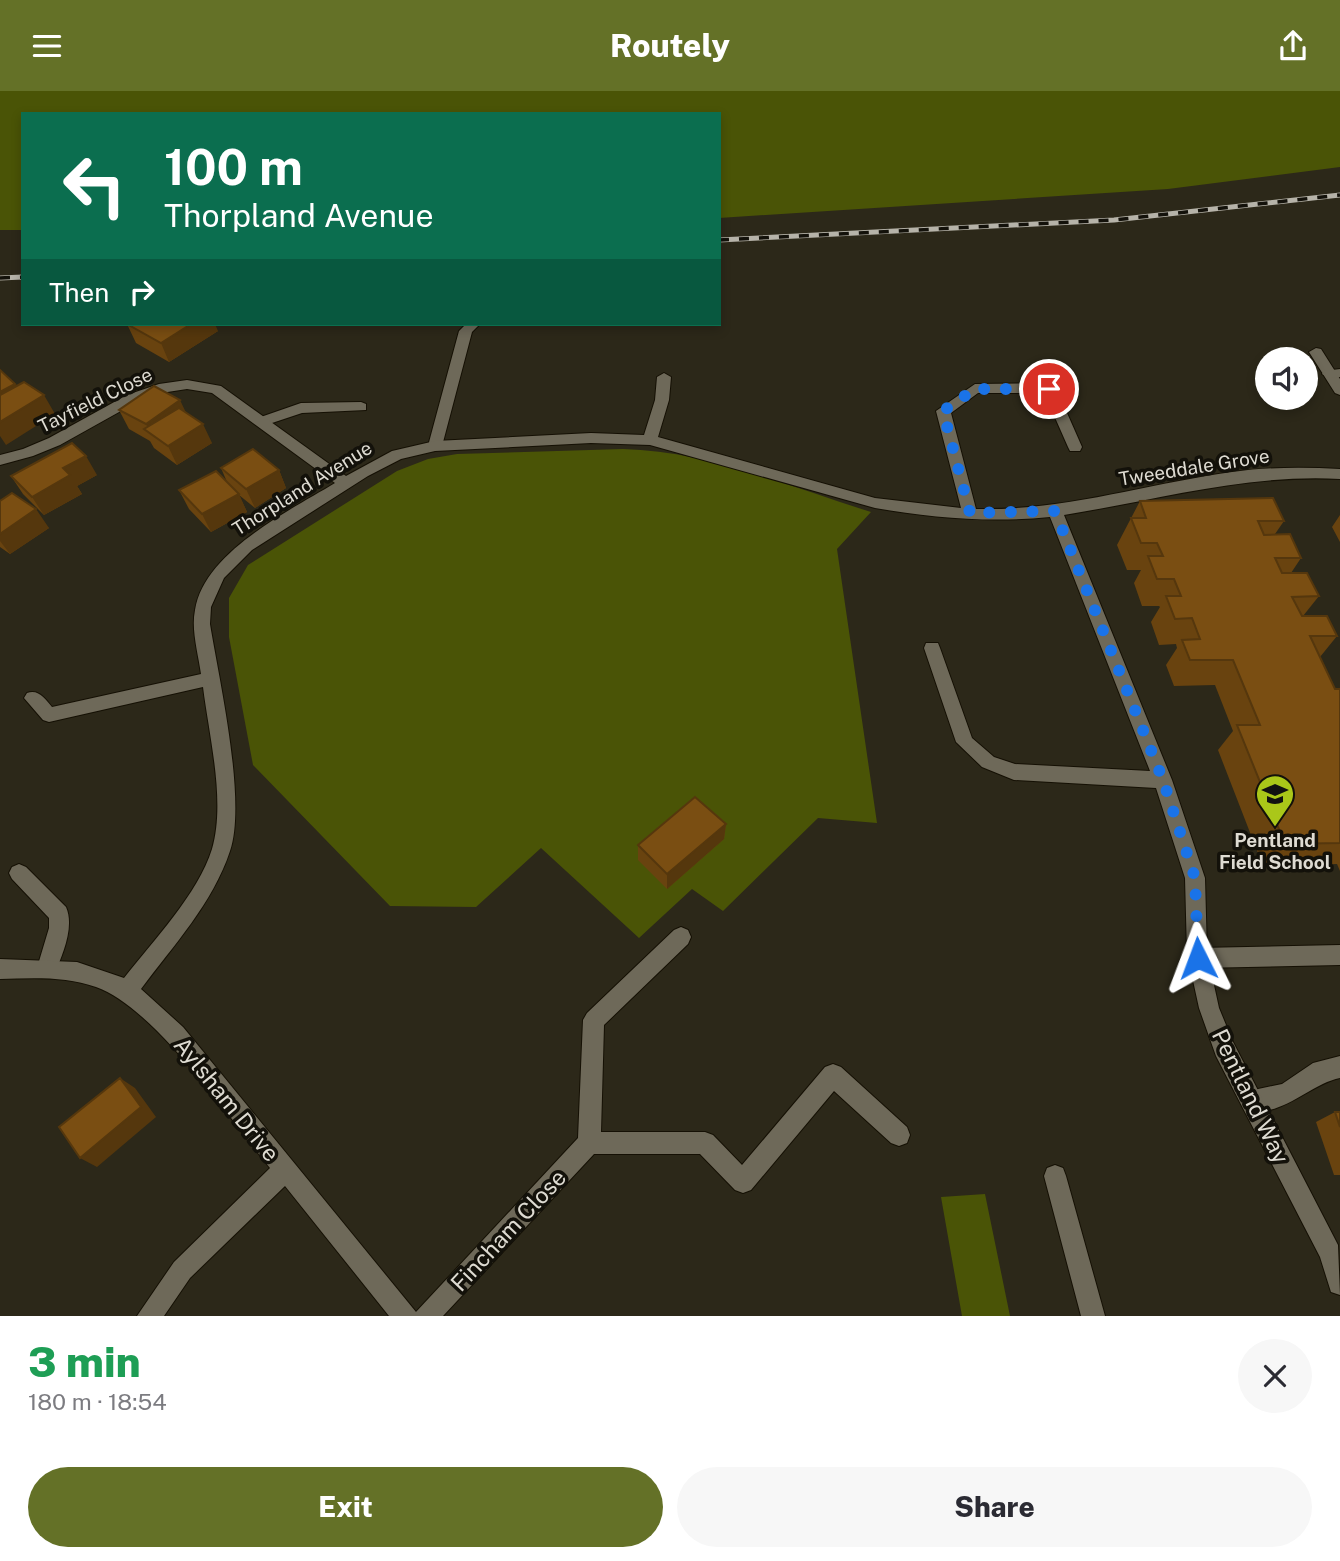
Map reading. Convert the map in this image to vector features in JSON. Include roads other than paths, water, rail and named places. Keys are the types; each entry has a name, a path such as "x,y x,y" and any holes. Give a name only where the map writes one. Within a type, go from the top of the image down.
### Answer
{"street":[{"path":"435,446 466,331 471,326"},
{"path":"1318,354 1335,373 1340,390"},
{"path":"650,440 662,400 664,377"},
{"name":"Tayfield Close","path":"0,460 46,445 150,390 177,384 216,389 345,483"},
{"path":"970,513 943,411 975,389 1049,389 1075,447"},
{"path":"260,422 301,408 361,407"},
{"name":"Thorpland Avenue","path":"128,990 201,893 221,850 225,828 225,783 202,615 209,591 218,575 246,546 345,483 397,456 435,446 591,438 650,440 875,503 970,513 1055,511"},
{"name":"Tweeddale Grove","path":"1055,511 1263,471 1340,474"},
{"name":"Pentland Way","path":"1055,511 1163,780 1195,878 1198,958 1209,1008 1224,1048 1330,1253 1340,1283"},
{"path":"932,648 965,742 988,762 1014,772 1163,780"},
{"path":"33,698 49,715 209,679"},
{"path":"19,873 59,914 59,927 47,968"},
{"path":"681,937 594,1020 589,1143 705,1143 743,1182 833,1075 899,1135"},
{"path":"1198,958 1340,955"},
{"name":"Aylsham Drive","path":"0,969 47,968 95,975 128,990 144,1002 175,1034 405,1316"},
{"path":"1252,1100 1286,1094 1321,1070 1340,1067"},
{"name":"Fincham Close","path":"426,1316 589,1143"},
{"path":"149,1316 182,1270 285,1170"},
{"path":"1055,1176 1093,1316"}],"railway":[{"path":"721,240 1114,220 1340,195"},
{"path":"0,278 21,277"}],"place":[{"name":"Pentland Field School","path":"1275,828"}]}
